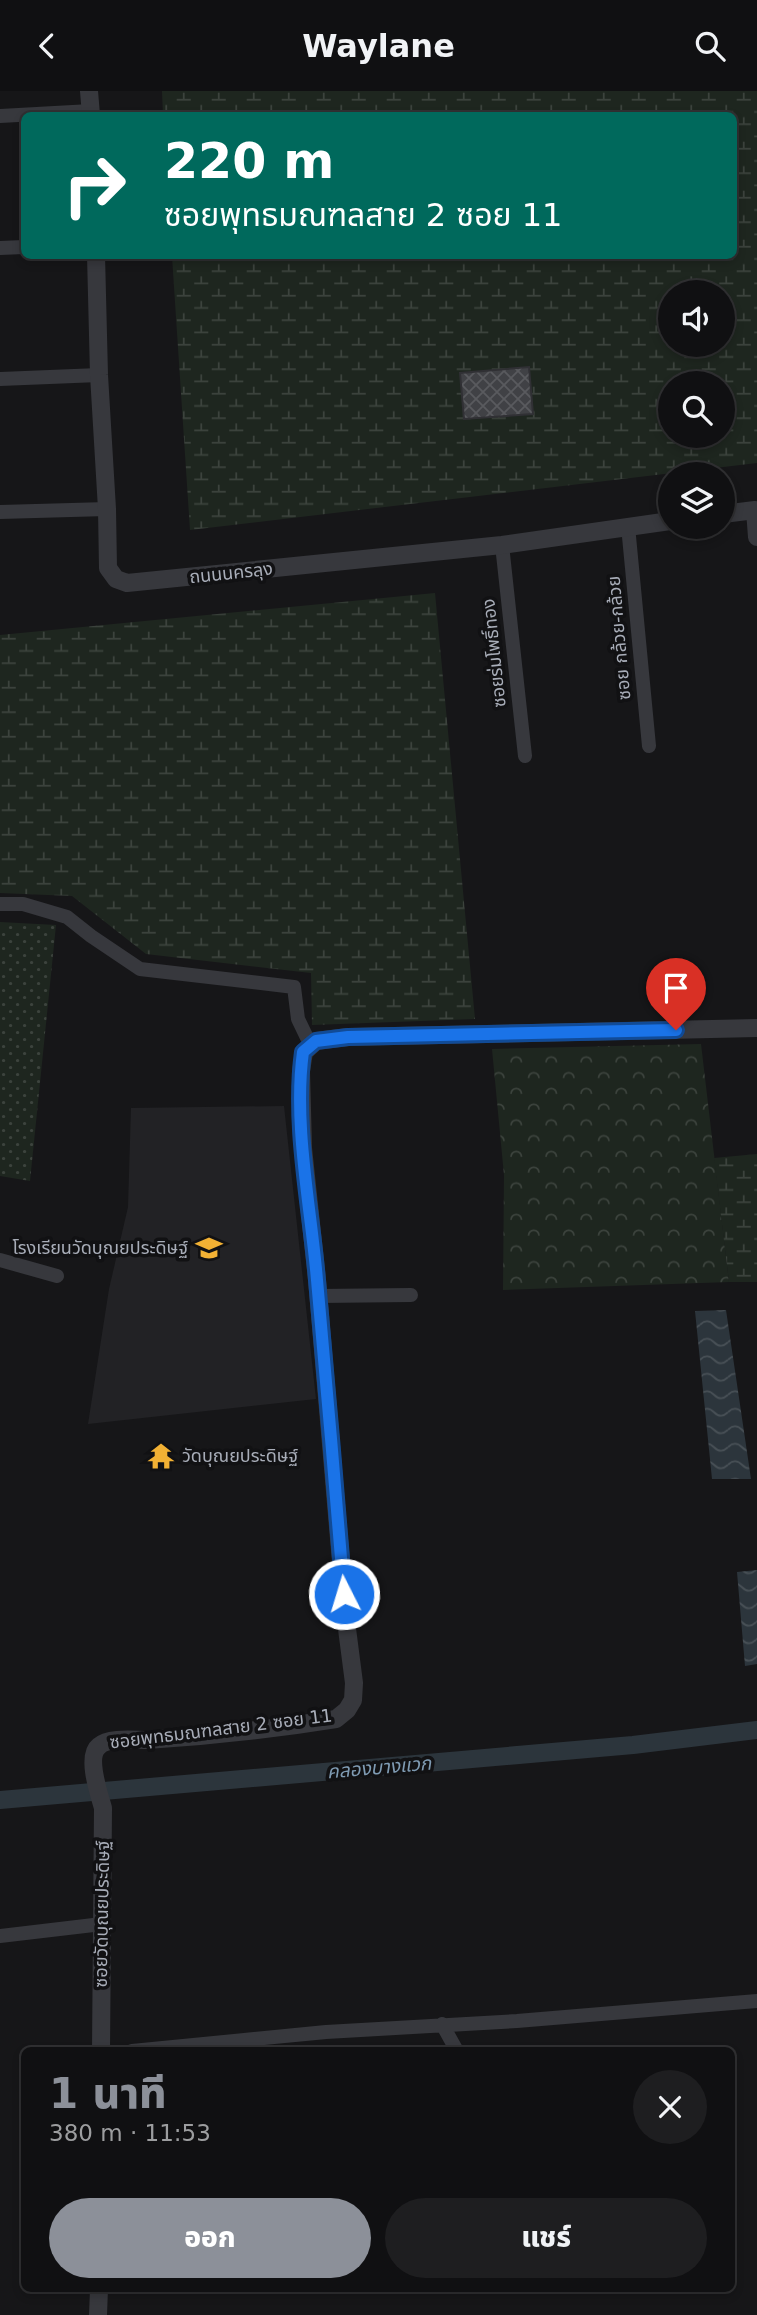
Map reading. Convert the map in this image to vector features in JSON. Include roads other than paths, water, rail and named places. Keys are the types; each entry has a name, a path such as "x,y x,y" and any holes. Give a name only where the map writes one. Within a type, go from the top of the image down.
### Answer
{"street":[{"path":"89,91 91,112"},
{"path":"0,116 21,115"},
{"path":"0,248 21,247"},
{"name":"ถนนนครลุง","path":"96,259 108,568 116,579 127,583 502,545 658,522"},
{"path":"0,379 99,375"},
{"path":"0,512 107,509"},
{"path":"735,513 756,510 757,537"},
{"name":"ซอย กล้วย-กล้วย","path":"628,526 649,746"},
{"name":"ซอยร่มโพธิ์ทอง","path":"502,545 526,756"},
{"path":"0,904 23,904 67,917 140,969 294,987 298,1019 311,1046 316,1041 348,1037 757,1028"},
{"name":"ซอยพุทธมณฑลสาย 2 ซอย 11","path":"95,1778 95,1751 101,1744 336,1719 347,1710 353,1700 354,1683 346,1621 302,1122 303,1052 311,1046"},
{"path":"0,1260 57,1276"},
{"path":"319,1296 411,1295"},
{"name":"ซอยวัดบุณยประดิษฐ์","path":"95,1778 103,1808 101,2047"},
{"path":"0,1935 102,1924"},
{"path":"173,2047 326,2032 517,2021 757,2001"},
{"path":"442,2024 455,2047"},
{"path":"98,2315 99,2292"}],"water":[{"path":"726,1310 751,1479 712,1479 695,1311"},
{"path":"757,1570 757,1664 745,1666 737,1572"}],"waterway":[{"name":"คลองบางแวก","path":"0,1800 633,1745 757,1730"}],"place":[{"name":"โรงเรียนวัดบุณยประดิษฐ์","path":"209,1248"},
{"name":"วัดบุณยประดิษฐ์","path":"161,1456"}]}
